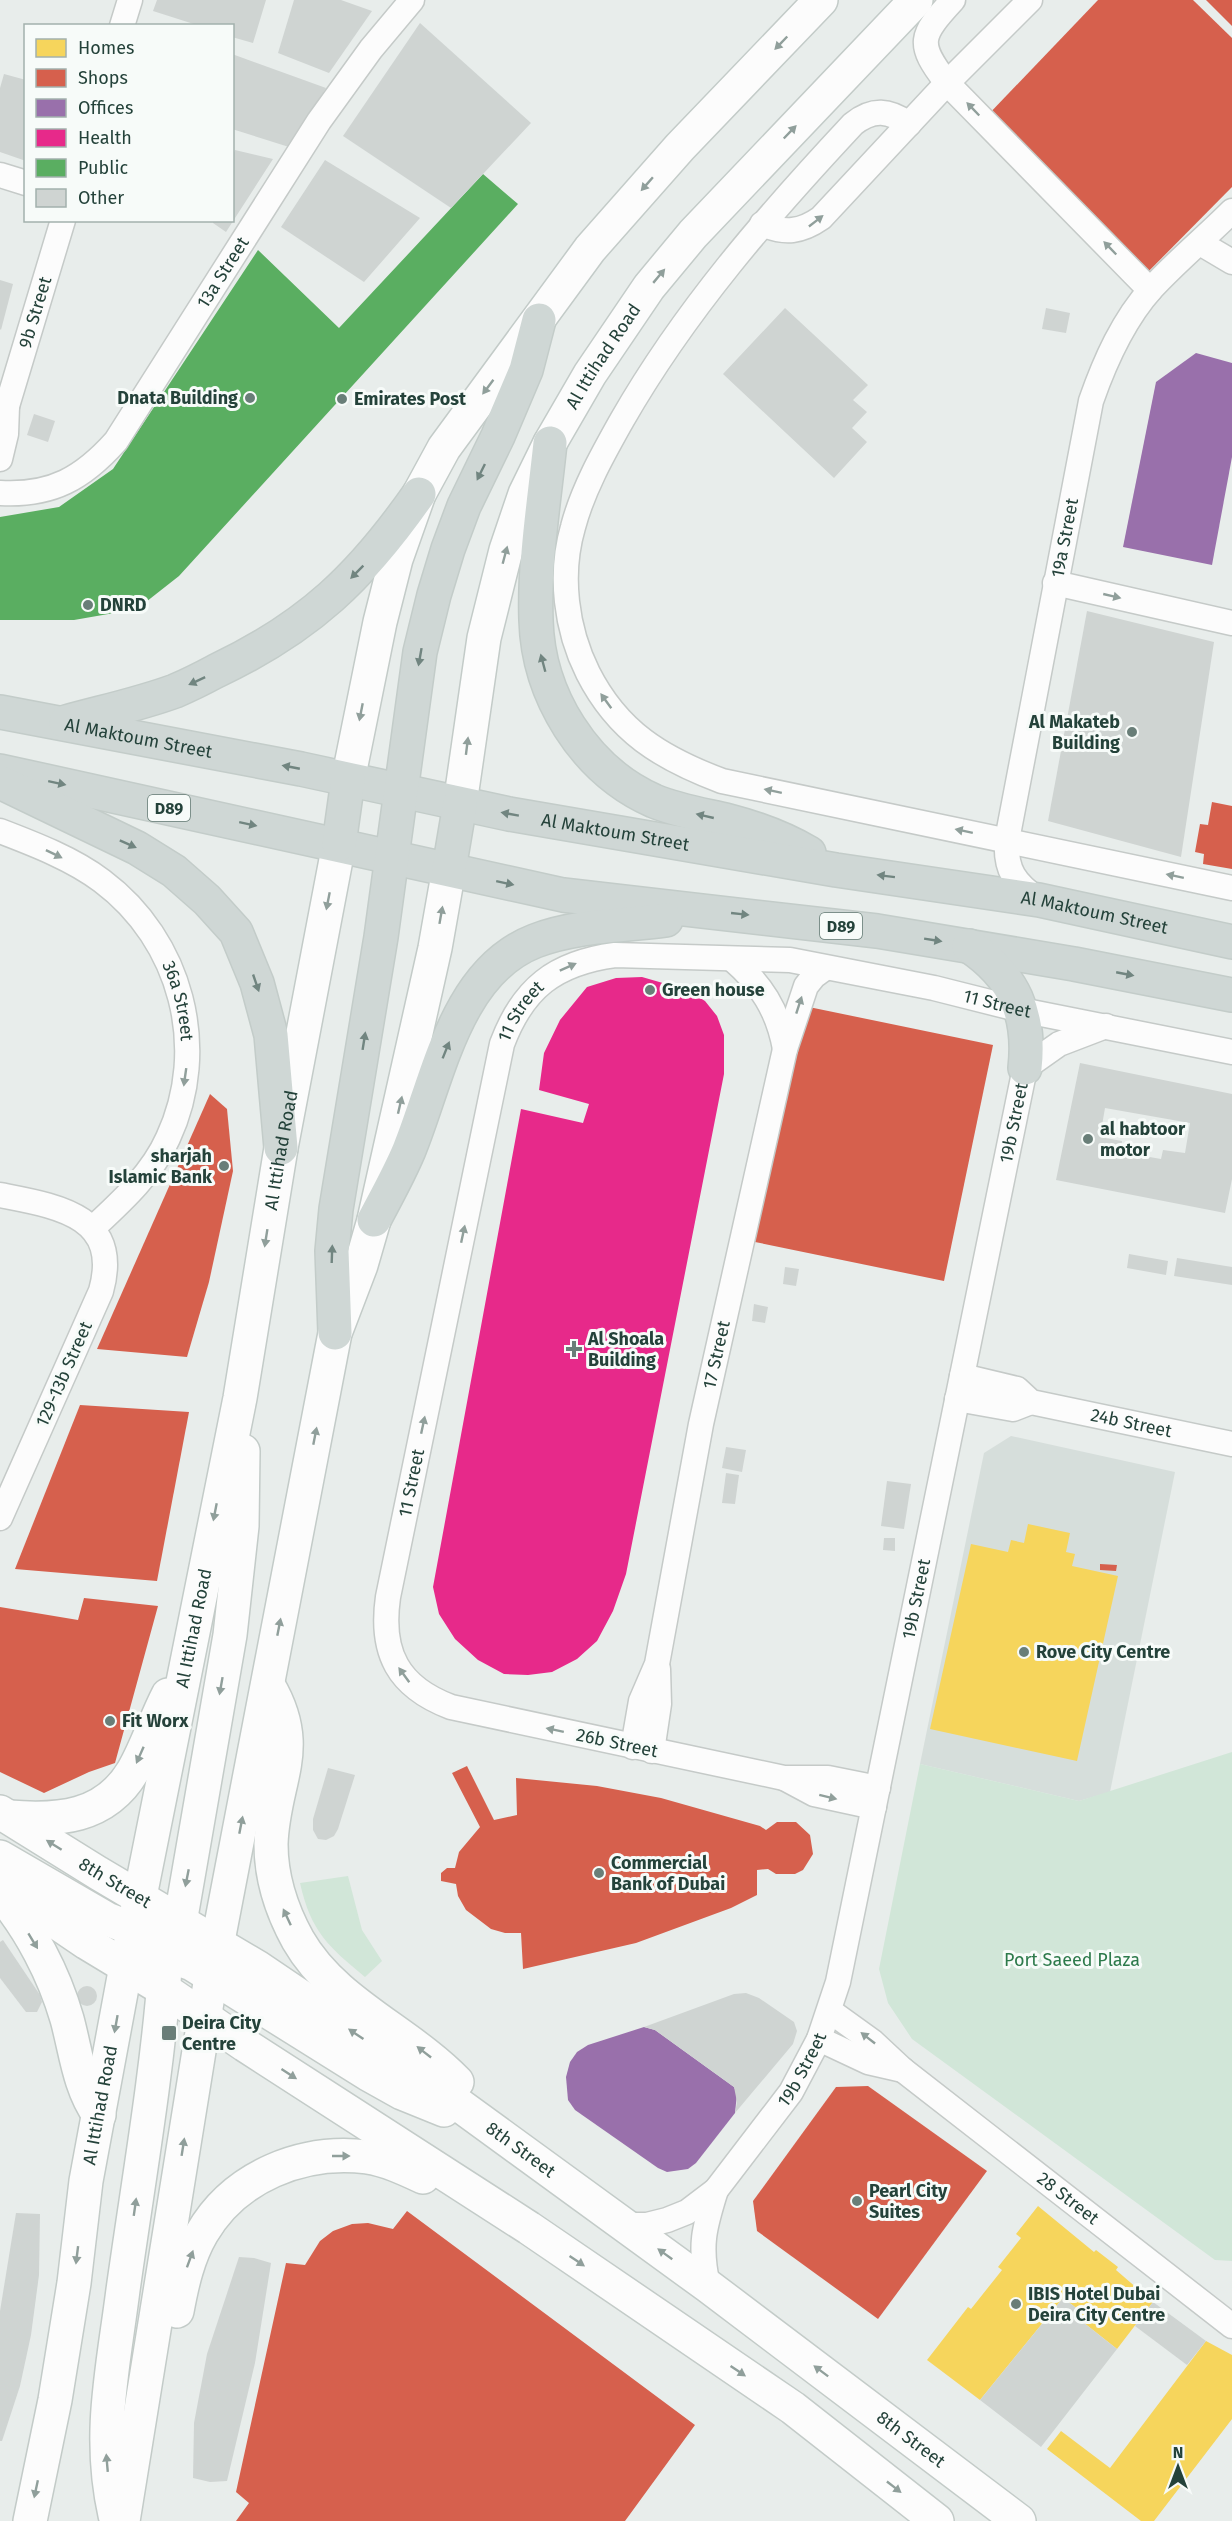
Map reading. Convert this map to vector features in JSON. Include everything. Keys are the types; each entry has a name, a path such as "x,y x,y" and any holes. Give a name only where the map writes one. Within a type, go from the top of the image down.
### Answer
{"main road":[{"path":"60,724 176,691 238,661 291,631 328,601 362,568 392,532 419,494 444,448 463,420 590,249 665,164 821,0"},
{"name":"Al Ittihad Road","path":"460,804 484,638 506,550 525,494 550,443 596,364 649,287 686,243 916,0"},
{"path":"335,1333 332,1251 336,1209 381,937 420,652 434,595 464,506 498,436 526,370 539,320"},
{"path":"550,443 536,584 536,621 541,658 549,686 570,728 592,758 621,782 654,801 768,834 804,850 836,870"},
{"path":"339,844 348,780 385,602 396,559 419,494"},
{"name":"Al Maktoum Street","path":"0,712 400,790 460,804 836,870 1039,900 1232,942"},
{"name":"D89","path":"0,771 563,895 831,925 967,945 1232,995"},
{"path":"0,782 137,848 174,871 207,900 236,932 257,983 271,1035 281,1148"},
{"path":"123,2521 211,1977 335,1333 361,1265 374,1220 435,948 460,804"},
{"name":"Al Ittihad Road","path":"30,2521 55,2400 74,2283 87,2181 126,1966 166,1941 140,1897 240,1398 281,1148 339,844"},
{"path":"374,1220 409,1152 460,1016 473,993 490,971 507,957 532,942 555,934 667,920 695,910"},
{"path":"967,945 985,957 1000,972 1012,990 1021,1010 1026,1030 1025,1068"},
{"path":"117,2521 109,2486 106,2420 163,1989 166,1941 230,1635 242,1526 243,1459 240,1398"},
{"path":"4,1814 36,1819 79,1814 101,1804 118,1790 132,1773 154,1722 186,1667"},
{"path":"268,1685 283,1716 287,1738 271,1844 274,1878 284,1911 294,1931 320,1969 344,1993 443,2068 464,2090 491,2126"},
{"name":"8th Street","path":"4,1814 140,1897 166,1941 218,1944 257,1966 491,2126 708,2286 1017,2520"},
{"path":"0,1857 107,1919 166,1941 211,1977 402,2093 491,2126"},
{"path":"0,1884 87,1943 163,1989 245,2045 529,2228 793,2408 937,2521"},
{"path":"0,1893 29,1934 54,1985 67,2017 86,2093 99,2115"},
{"path":"166,1941 206,2017"},
{"path":"143,2391 155,2377 171,2344 186,2271 202,2233 222,2205 263,2174 308,2158 339,2155 370,2157 399,2166 427,2179 475,2210 529,2228"},
{"path":"793,2408 803,2402 826,2403 936,2481 962,2496 1017,2520"}],"street":[{"path":"123,24 129,0"},
{"name":"13a Street","path":"0,493 22,494 49,489 75,478 98,461 116,441 319,121 371,49 412,0"},
{"path":"953,0 932,23 925,39 928,56 948,83 1150,290"},
{"path":"762,224 777,230 793,232 808,227 821,218 1030,0"},
{"path":"909,124 896,114 884,111 862,116 762,224 690,316 644,382 605,451 587,489 573,527 566,568 567,609 579,654 594,685 618,718 648,745 683,766 722,781 1232,888"},
{"path":"0,175 24,182"},
{"name":"19a Street","path":"1039,900 1023,890 1012,874 1006,855 1007,840 1091,401 1104,364 1122,329 1150,290 1232,211"},
{"name":"9b Street","path":"0,459 6,434 3,411 7,380 62,222"},
{"path":"1200,243 1232,262"},
{"path":"1055,584 1232,623"},
{"name":"36a Street","path":"0,831 40,847 101,880 132,907 157,940 175,978 186,1017 188,1058 184,1089 168,1138 147,1173 93,1228"},
{"name":"11 Street","path":"451,1707 428,1698 408,1682 394,1662 387,1641 385,1619 502,1044 511,1020 525,999 543,981 565,967 589,958 615,955 790,960 934,988 1021,1010 1232,1053"},
{"name":"17 Street","path":"732,959 752,976 767,996 782,1031 785,1049"},
{"name":"17 Street","path":"642,1749 641,1701 657,1664 701,1424 785,1049 806,986 813,976 825,968"},
{"name":"19b Street","path":"626,2225 647,2225 667,2220 687,2212 716,2190 791,2092 819,2039 838,1982 1025,1068 1059,1044 1106,1026"},
{"path":"0,1195 65,1210 93,1228"},
{"name":"129-13b Street","path":"2,1510 101,1291 106,1275 106,1259 101,1242 93,1228"},
{"name":"24b Street","path":"960,1388 1017,1389 1031,1402 1232,1444"},
{"name":"26b Street","path":"451,1707 784,1778 828,1778 876,1798"},
{"name":"28 Street","path":"830,2011 873,2042 903,2070 1229,2317"},
{"name":"28 Street","path":"819,2039 868,2062 903,2070"},
{"name":"19b Street","path":"708,2286 702,2247 704,2228 716,2190"}],"shaded area":[{"path":"1011,1436 1175,1472 1110,1792 1079,1801 920,1764 984,1453"}],"green space":[{"name":"Port Saeed Plaza","path":"1232,1752 1232,2261 1215,2260 912,2039 888,2003 879,1969 920,1764 1079,1801"},
{"path":"348,1876 362,1930 382,1961 365,1977 323,1937 304,1900 300,1883"}],"building: Homes":[{"name":"Rove City Centre","path":"1028,1524 1070,1533 1066,1552 1075,1554 1072,1566 1118,1576 1077,1761 930,1729 971,1544 1008,1552 1011,1540 1024,1543"},
{"name":"Pearl City Suites","path":"893,2139 881,2154 901,2169 912,2153 926,2253 822,2268 837,2246 818,2233 803,2255 788,2153"},
{"name":"IBIS Hotel Dubai Deira City Centre","path":"1038,2206 1094,2252 1096,2250 1118,2267 1116,2270 1153,2302 1117,2349 1079,2319 1083,2313 1063,2298 980,2400 927,2360 968,2307 971,2309 1002,2270 998,2267 1021,2238 1016,2234"},
{"path":"1206,2341 1232,2355 1232,2419 1154,2521 1141,2521 1047,2449 1061,2431 1110,2468"}],"building: Shops":[{"path":"1098,0 1193,0 1232,38 1232,187 1143,277 986,117"},
{"path":"1206,0 1232,0 1232,26"},
{"path":"1212,802 1232,806 1232,869 1203,864 1204,854 1195,852 1200,824 1208,825"},
{"path":"804,1006 993,1045 944,1281 755,1242"},
{"path":"210,1094 227,1109 233,1171 209,1282 187,1357 97,1349"},
{"path":"80,1405 189,1412 157,1581 15,1569"},
{"path":"1100,1564 1117,1565 1116,1571 1100,1570"},
{"path":"84,1598 158,1606 115,1763 89,1772 44,1793 0,1772 0,1607 78,1620"},
{"name":"Commercial Bank of Dubai","path":"467,1766 494,1820 517,1815 516,1778 597,1786 661,1798 760,1826 766,1830 777,1822 796,1822 810,1835 813,1854 803,1870 795,1874 776,1874 768,1869 757,1870 757,1895 731,1908 636,1943 523,1969 521,1933 505,1933 491,1929 466,1910 458,1896 456,1884 441,1881 441,1873 447,1868 455,1868 459,1852 480,1827 452,1773"},
{"path":"868,2086 987,2171 878,2319 757,2231 753,2201 836,2087"},
{"path":"407,2211 695,2425 625,2521 236,2521 249,2503 236,2492 286,2263 305,2265 320,2241 333,2231 352,2224 368,2223 393,2229"}],"building: Offices":[{"path":"1196,353 1232,363 1232,457 1212,565 1123,547 1156,382"},
{"path":"644,2027 655,2030 734,2087 737,2094 735,2113 696,2163 688,2169 667,2172 658,2168 575,2110 568,2100 566,2077 570,2062 577,2052 588,2045"}],"building: Health":[{"name":"Al Shoala Building","path":"642,977 687,990 705,1001 717,1016 724,1035 724,1074 626,1574 613,1611 597,1641 577,1659 552,1672 528,1675 504,1674 478,1660 455,1639 439,1614 433,1587 521,1109 583,1123 589,1104 539,1090 544,1053 560,1020 587,987 616,978"}],"building: Public":[{"name":"Dnata Building","path":"483,174 518,204 179,576 137,609 74,620 0,620 0,517 59,507 113,469 258,250 339,328"}],"building: Other":[{"path":"157,0 266,0 253,43 234,38 234,24 194,24 153,11"},
{"path":"294,0 341,0 372,11 329,73 278,53"},
{"path":"420,23 531,123 451,208 343,136"},
{"path":"234,55 326,88 289,147 234,130"},
{"path":"4,74 24,79 24,160 0,152 0,88"},
{"path":"235,150 273,159 234,220"},
{"path":"325,160 420,218 364,282 281,227"},
{"path":"213,222 232,222 226,232"},
{"path":"0,280 13,284 1,330 0,329"},
{"path":"785,308 868,385 853,400 867,412 852,428 867,442 834,478 723,374"},
{"path":"1046,308 1070,313 1066,333 1042,329"},
{"path":"34,414 55,421 48,442 27,435"},
{"name":"Al Makateb Building","path":"1087,611 1214,642 1181,857 1048,821"},
{"name":"al habtoor motor","path":"1080,1063 1232,1094 1232,1179 1225,1213 1056,1180","holes":["1105,1108 1190,1123 1185,1153 1163,1150 1161,1159 1121,1152 1122,1141 1100,1137"]},
{"path":"1129,1254 1168,1261 1166,1275 1127,1268"},
{"path":"1177,1258 1232,1267 1232,1285 1174,1276"},
{"path":"785,1267 799,1269 796,1286 783,1284"},
{"path":"754,1304 768,1307 765,1323 752,1321"},
{"path":"726,1447 746,1450 742,1472 722,1468"},
{"path":"726,1473 739,1475 735,1504 722,1503"},
{"path":"887,1481 911,1484 904,1529 881,1526"},
{"path":"884,1538 895,1538 895,1551 883,1550"},
{"path":"328,1768 355,1775 338,1829 334,1836 326,1840 318,1839 313,1830 313,1819"},
{"path":"3,1940 40,1995 42,2002 37,2012 26,2012 0,1978 0,1942"},
{"path":"87,1986 94,1989 97,1996 94,2003 87,2006 80,2003 77,1996 80,1989"},
{"path":"746,1993 759,1998 794,2022 797,2031 793,2044 735,2113 737,2102 734,2087 655,2030 644,2027 734,1994"},
{"path":"16,2213 40,2214 39,2275 31,2335 20,2386 2,2441 0,2441 0,2311"},
{"path":"239,2257 271,2263 255,2363 227,2481 210,2482 193,2478 194,2423 207,2354"},
{"path":"1063,2298 1083,2313 1079,2319 1117,2349 1041,2447 980,2400"},
{"path":"1153,2302 1206,2341 1187,2365 1135,2326"}],"place":[{"name":"Dnata Building","path":"250,398"},
{"name":"Emirates Post","path":"342,399"},
{"name":"DNRD","path":"88,605"},
{"name":"Al Makateb Building","path":"1132,732"},
{"name":"Green house","path":"650,990"},
{"name":"al habtoor motor","path":"1088,1139"},
{"name":"sharjah Islamic Bank","path":"224,1166"},
{"name":"Al Shoala Building","path":"574,1349"},
{"name":"Rove City Centre","path":"1024,1652"},
{"name":"Fit Worx","path":"110,1721"},
{"name":"Commercial Bank of Dubai","path":"599,1873"},
{"name":"Deira City Centre","path":"169,2033"},
{"name":"Pearl City Suites","path":"857,2201"},
{"name":"IBIS Hotel Dubai Deira City Centre","path":"1016,2304"}]}
